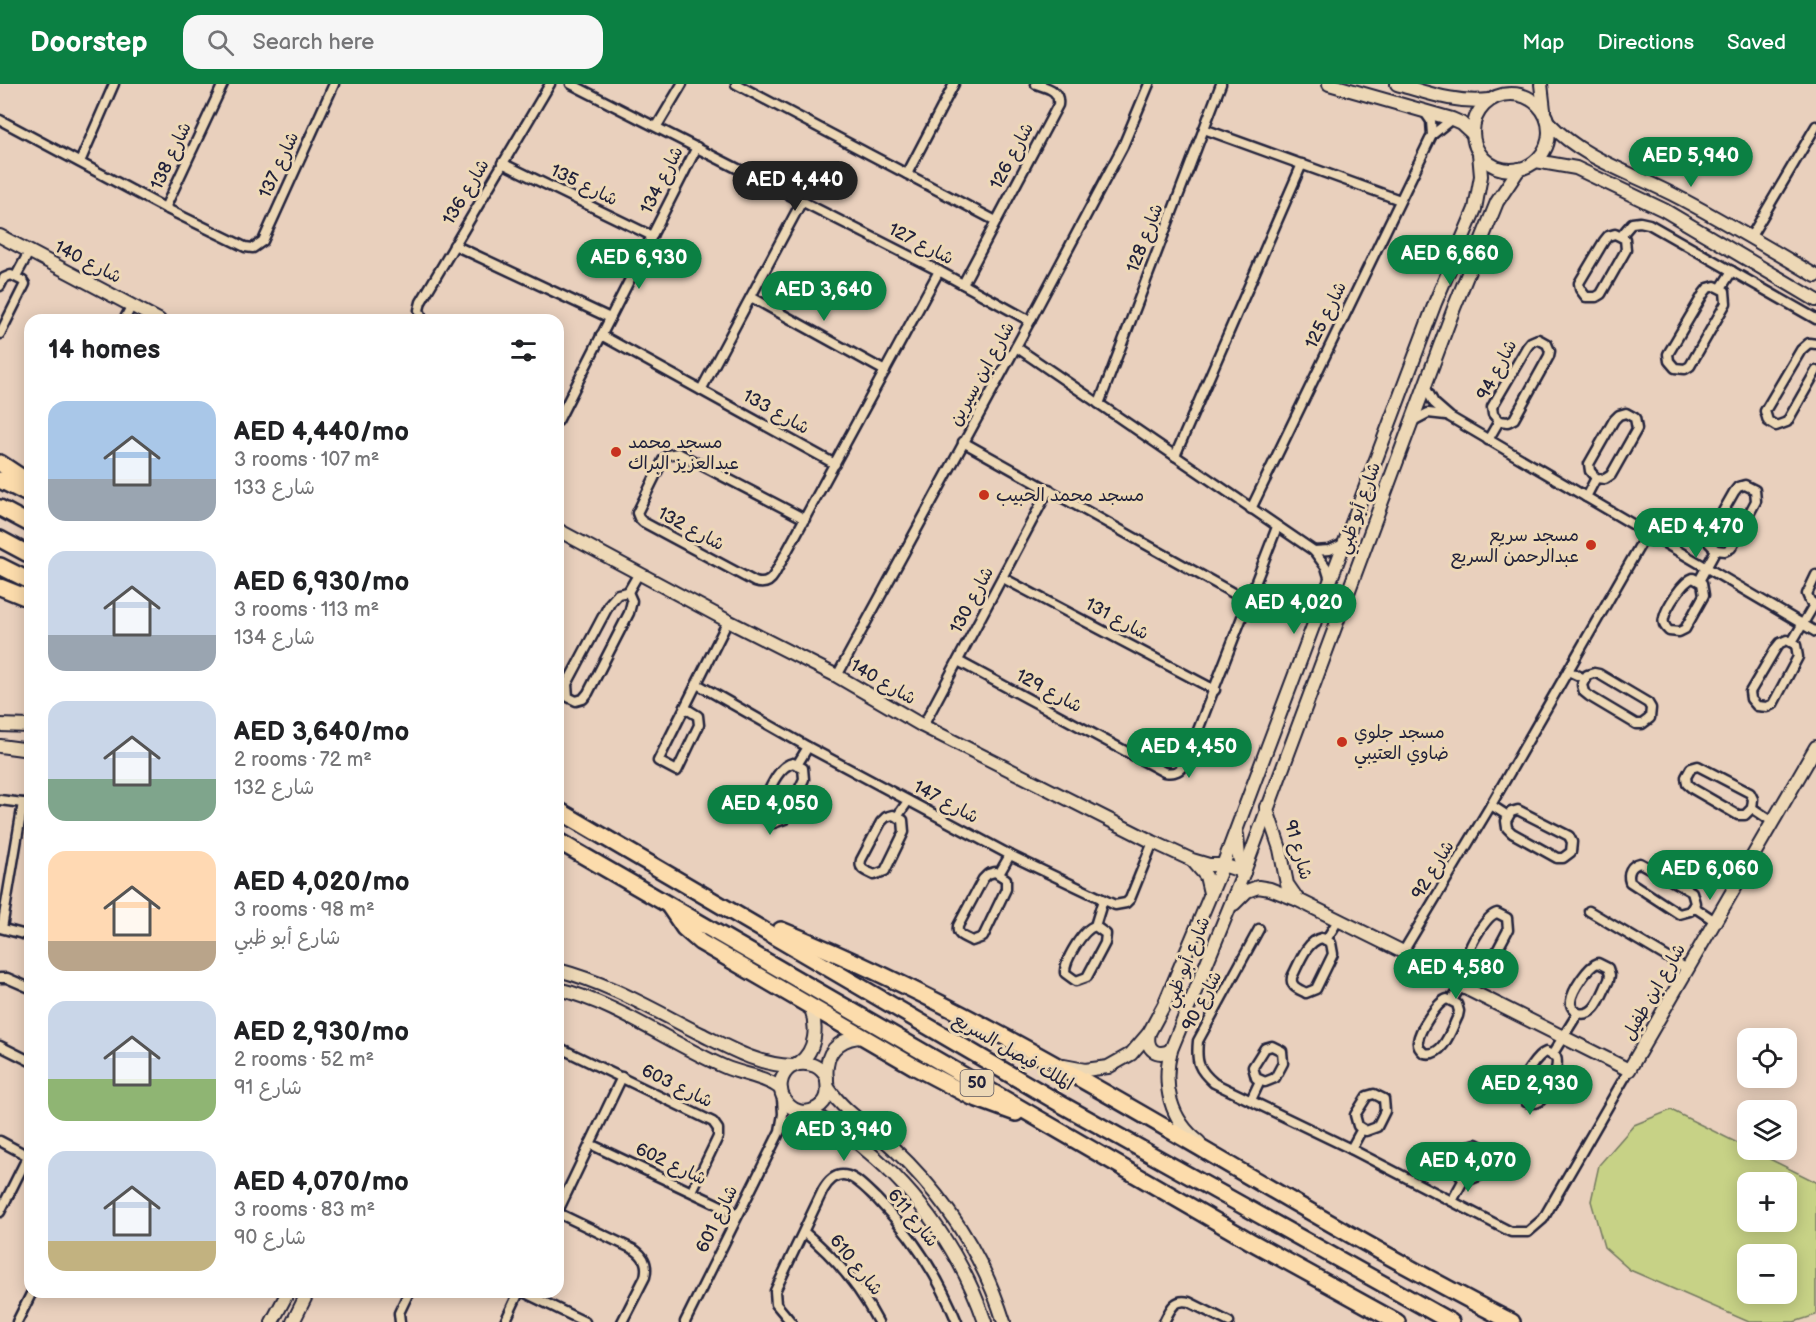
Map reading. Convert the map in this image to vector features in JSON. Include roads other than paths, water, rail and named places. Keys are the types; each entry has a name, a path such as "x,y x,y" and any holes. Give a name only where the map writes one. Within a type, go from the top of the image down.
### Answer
{"highway":[{"path":"0,463 24,479"},
{"path":"0,480 24,492"},
{"path":"0,508 24,521"},
{"path":"0,539 24,552"},
{"path":"0,566 24,578"},
{"path":"0,587 24,597"},
{"name":"الملك فيصل السريع","path":"564,813 1059,1103 1451,1322"},
{"name":"50","path":"564,844 1250,1241 1397,1322"},
{"path":"667,903 684,928 700,942 811,1008 972,1097 1037,1118"},
{"path":"734,911 817,946 998,1034 1340,1229 1512,1322"},
{"path":"1498,1315 1518,1322"}],"street":[{"path":"80,162 114,84"},
{"name":"شارع 137","path":"245,247 253,248 262,241 334,84"},
{"name":"شارع 136","path":"421,314 421,302 550,84"},
{"name":"شارع 127","path":"571,84 939,271 1030,321"},
{"path":"657,126 682,84"},
{"path":"736,84 996,221"},
{"path":"907,174 954,84"},
{"name":"شارع 126","path":"963,284 1058,105 1058,97 1054,90 1036,84"},
{"name":"شارع ابن سيرين","path":"837,676 1123,146 1149,84"},
{"name":"شارع 128","path":"1099,404 1221,84"},
{"path":"1329,84 1452,119 1461,123 1473,134"},
{"path":"1397,84 1471,102 1513,93 1526,96 1536,102 1573,145 1672,194 1816,276"},
{"path":"1513,84 1481,108 1476,117 1473,134 1479,153 1497,167 1508,170 1519,169 1536,161 1548,144 1547,117 1541,84"},
{"name":"شارع 138","path":"165,208 220,85"},
{"path":"1421,109 1431,121 1432,135"},
{"name":"شارع 125","path":"1251,509 1432,135 1452,119"},
{"name":"شارع 138","path":"0,120 165,208 245,247"},
{"path":"1750,238 1816,126"},
{"path":"1204,129 1400,200"},
{"name":"شارع 134","path":"564,408 697,147"},
{"name":"شارع أبو ظبي","path":"1053,1064 1085,1070 1108,1067 1131,1054 1149,1033 1164,1005 1238,825 1435,303 1478,198 1481,176 1479,153"},
{"path":"1536,161 1576,168 1664,210 1816,300"},
{"name":"شارع 135","path":"502,163 652,236"},
{"path":"1175,456 1302,164"},
{"path":"1609,183 1607,174 1610,168 1617,168"},
{"name":"شارع أبو ظبي","path":"1247,1176 1189,1134 1175,1115 1167,1093 1167,1066 1170,1050 1244,872 1266,807 1454,308 1497,202 1519,169"},
{"path":"701,390 802,201"},
{"path":"1621,236 1632,223 1649,224 1816,319"},
{"path":"1615,234 1621,236 1626,241 1626,250 1601,294 1596,297 1586,297 1579,283 1608,236 1615,234"},
{"name":"شارع 140","path":"0,236 148,314"},
{"path":"454,245 610,318"},
{"path":"16,276 29,252"},
{"name":"شارع 132","path":"805,519 678,453 668,455 663,460 637,513 643,522 759,583 772,578 805,519 835,464 939,271"},
{"path":"1721,288 1732,271"},
{"path":"0,286 7,276 16,276 23,280 25,287 0,334"},
{"path":"1769,292 1779,277"},
{"path":"1713,286 1721,288 1726,293 1726,303 1690,366 1685,369 1675,368 1669,361 1668,354 1704,293 1713,286"},
{"path":"1794,306 1803,292"},
{"path":"751,297 885,371"},
{"path":"1435,303 1444,299 1454,308"},
{"path":"127,314 132,305"},
{"name":"شارع 133","path":"601,335 835,464"},
{"name":"شارع 94","path":"1535,340 1544,342 1549,347 1549,356 1514,418 1508,422 1499,421 1492,414 1492,407 1527,347 1535,340"},
{"path":"1816,344 1809,343 1801,350 1765,411 1768,421 1776,426 1787,422 1816,371"},
{"path":"1016,347 1314,551 1326,567 1331,581"},
{"path":"1424,385 1434,403 1450,417 1816,632"},
{"path":"1409,423 1428,413 1450,417"},
{"path":"1626,413 1632,415 1636,420 1637,429 1611,475 1605,479 1596,478 1590,471 1589,464 1619,415 1626,413"},
{"name":"شارع 94","path":"1488,440 1499,421"},
{"path":"963,442 1249,602"},
{"path":"1586,497 1596,478"},
{"path":"1745,485 1752,487 1756,492 1756,501 1731,548 1725,551 1716,550 1709,543 1709,536 1738,487 1745,485"},
{"name":"شارع 130","path":"923,726 1049,489"},
{"name":"شارع 129","path":"958,662 1164,772 1180,770 1184,766 1215,690 1277,527"},
{"name":"شارع 140","path":"564,533 837,676 923,726 1153,842 1192,860 1209,865 1222,865 1244,872"},
{"name":"شارع 92","path":"1403,951 1491,805 1647,533"},
{"path":"1314,551 1330,550 1345,542"},
{"path":"1699,581 1716,550"},
{"path":"628,592 632,601 628,614 588,693 583,699 576,701 568,697 567,684 610,603 618,594 628,592 639,573"},
{"path":"1792,642 1815,605 1807,594 1816,576"},
{"name":"شارع 131","path":"1003,578 1215,690"},
{"path":"1690,579 1699,581 1704,586 1704,595 1685,629 1679,632 1670,631 1664,625 1664,618 1682,586 1690,579"},
{"path":"685,708 698,716 699,725 677,771 658,761 728,621"},
{"path":"1787,640 1792,642 1799,652 1773,704 1767,707 1757,706 1751,699 1750,692 1780,642 1787,640"},
{"path":"1568,671 1585,679"},
{"path":"1590,674 1599,674 1648,703 1651,708 1650,718 1642,724 1636,724 1584,692 1582,685 1585,679 1590,674"},
{"name":"شارع 147","path":"697,684 908,801 1010,855 1103,900 1119,905 1130,899 1153,842"},
{"path":"0,725 24,726"},
{"path":"0,746 24,749"},
{"path":"797,765 808,747"},
{"name":"شارع ابن طفيل","path":"1528,1232 1543,1219 1816,747"},
{"path":"790,763 797,765 804,770 804,779 785,819 777,824 762,817 760,807 781,770 790,763"},
{"path":"1694,766 1703,767 1750,793 1753,799 1752,808 1738,815 1692,789 1686,780 1688,772 1694,766"},
{"path":"0,800 24,804"},
{"path":"897,817 908,801"},
{"path":"1491,805 1508,816"},
{"name":"شارع 91","path":"1266,807 1280,849 1287,884 1298,900"},
{"path":"1752,808 1773,822"},
{"path":"1513,811 1522,811 1569,836 1572,842 1571,852 1563,858 1557,858 1512,833 1506,824 1508,816 1513,811"},
{"path":"890,815 897,817 904,822 904,832 885,872 877,876 862,869 861,860 881,822 890,815"},
{"path":"24,818 1,928 24,934"},
{"path":"1238,825 1237,849 1244,872"},
{"path":"999,874 1010,855"},
{"path":"1192,860 1206,876 1210,893"},
{"path":"1636,864 1645,864 1692,892 1695,898 1694,907 1686,913 1679,914 1630,882 1628,874 1636,864"},
{"path":"1222,865 1231,885 1230,904"},
{"path":"992,872 999,874 1006,879 1006,889 982,937 975,942 960,935 958,926 983,879 992,872"},
{"name":"شارع 91","path":"1230,904 1247,891 1258,887 1270,889 1298,900 1403,951 1461,986 1629,1070"},
{"path":"1095,926 1103,900"},
{"path":"1694,907 1715,921"},
{"path":"1589,910 1687,969"},
{"path":"1502,914 1508,921 1508,930 1490,964 1484,968 1474,967 1468,960 1468,953 1490,915 1502,914"},
{"path":"1326,940 1339,920"},
{"path":"1095,926 1106,934 1106,943 1087,977 1076,981 1065,973 1065,966 1083,934 1088,928 1095,926"},
{"name":"شارع 90","path":"1259,929 1198,1041 1196,1059 1202,1073 1214,1083 1351,1149 1511,1232 1528,1232"},
{"path":"1319,938 1326,940 1333,945 1333,954 1317,989 1309,993 1294,987 1292,977 1310,945 1319,938"},
{"path":"1598,963 1609,971 1609,980 1593,1010 1587,1014 1578,1013 1571,1006 1571,999 1591,966 1598,963"},
{"path":"1452,1000 1457,1004 1459,1011 1454,1025 1440,1051 1434,1054 1424,1053 1418,1046 1418,1039 1440,1002 1452,1000 1474,967"},
{"path":"564,972 606,987 744,1056 769,1063 796,1065 808,1063 823,1071 828,1084 843,1107 907,1161 943,1203 979,1260 1004,1322"},
{"path":"0,978 7,978 24,985"},
{"path":"564,991 592,1000 724,1066 767,1080 781,1093 788,1106 832,1123 854,1140 886,1167 915,1198 963,1271 985,1322"},
{"path":"781,1093 782,1080 786,1072 806,1056 814,1037 814,1017 811,1008"},
{"path":"1552,1055 1578,1013"},
{"path":"1149,1033 1147,1041 1153,1051 1160,1054 1170,1050"},
{"path":"803,1111 819,1107 824,1102 828,1084 826,1068 832,1051 843,1042 863,1037"},
{"path":"0,1046 24,1058"},
{"path":"1277,1047 1283,1053 1283,1063 1273,1080 1260,1081 1254,1074 1253,1067 1265,1048 1277,1047"},
{"name":"شارع 603","path":"564,1050 710,1120 716,1125 718,1137 692,1191"},
{"path":"1546,1052 1552,1055 1557,1060 1557,1069 1541,1099 1535,1103 1526,1102 1520,1095 1519,1088 1539,1055 1546,1052"},
{"path":"564,1199 622,1077"},
{"path":"1251,1100 1260,1081"},
{"name":"شارع 601","path":"686,1319 780,1131 783,1114 781,1093"},
{"path":"1379,1095 1386,1106 1381,1119 1374,1129 1366,1131 1362,1129 1355,1122 1355,1115 1367,1096 1379,1095"},
{"name":"شارع 601","path":"780,1131 803,1111"},
{"path":"1351,1149 1362,1129"},
{"path":"0,1141 24,1152"},
{"name":"شارع 602","path":"590,1144 738,1214"},
{"path":"1481,1145 1487,1151 1487,1161 1476,1178 1464,1179 1458,1172 1457,1165 1469,1146 1481,1145"},
{"path":"0,1212 24,1164"},
{"name":"شارع 611","path":"791,1322 778,1308 774,1296 829,1182 842,1175 856,1179 910,1236 934,1272 957,1322"},
{"path":"1452,1201 1464,1179"},
{"path":"564,1215 635,1250 645,1260 645,1276 622,1322"},
{"name":"شارع 610","path":"804,1232 829,1254 851,1279 878,1322"},
{"path":"18,1322 29,1298"},
{"path":"272,1322 285,1298"},
{"path":"293,1322 305,1298"},
{"path":"400,1322 400,1308 406,1298"},
{"path":"505,1322 518,1298"},
{"path":"534,1298 585,1322"},
{"path":"1164,1322 1172,1306 1182,1301 1189,1302 1229,1322"},
{"path":"686,1319 697,1322"}],"place":[{"name":"مسجد محمد عبدالعزيز البراك","path":"616,452"},
{"name":"مسجد محمد الحبيب","path":"984,495"},
{"name":"مسجد سريع عبدالرحمن السريع","path":"1591,545"},
{"name":"مسجد جلوي ضاوي العتيبي","path":"1342,742"}]}
